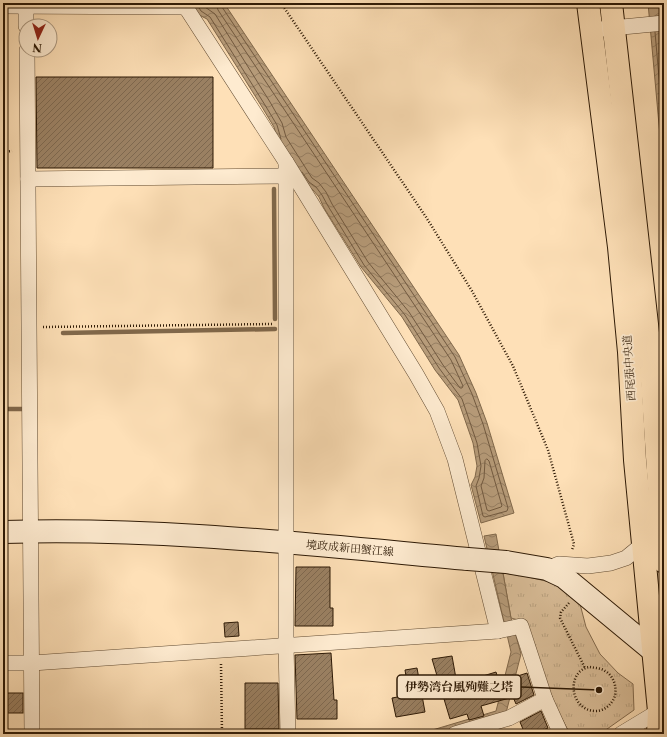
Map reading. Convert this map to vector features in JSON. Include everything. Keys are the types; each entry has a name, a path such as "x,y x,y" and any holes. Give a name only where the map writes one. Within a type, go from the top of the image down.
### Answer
{"main road":[{"name":"西尾張中央道","path":"588,3 619,246 635,460 643,544 659,655 661,710 658,734"},
{"name":"西尾張中央道","path":"611,3 622,27 650,351 664,562"},
{"name":"境政成新田蟹江線","path":"3,532 31,531 147,534 287,542 557,566 564,577 580,591 659,655"}],"street":[{"path":"26,5 26,18"},
{"path":"3,6 185,5 286,169 416,374 437,411 455,459 498,630"},
{"path":"591,30 664,23"},
{"path":"27,58 32,734"},
{"path":"28,178 286,169"},
{"path":"286,169 286,644 288,734"},
{"path":"557,566 588,566 611,563 626,558 643,544"},
{"path":"3,663 32,663 498,630 521,626 545,699 561,734"},
{"path":"455,734 509,718 545,699"},
{"path":"620,734 661,710"}],"path":[{"path":"281,3 426,217 472,291 513,366 548,450 574,544 557,566"},
{"path":"29,327 286,324"},
{"path":"580,591 561,612 560,618 584,668"},
{"path":"220,649 222,734"},
{"path":"584,668 605,670 614,681 615,687 613,700 610,705 603,710 589,710 584,708 575,697 574,682 577,675 584,668"}],"green space":[{"path":"503,573 554,583 580,604 586,627 600,654 618,673 633,684 634,710 600,734 570,734 551,698 526,622 511,618"}],"water":[{"path":"191,3 224,3 459,355 476,393 487,423 514,513 481,523 471,485 475,477 477,466 473,443 458,400 435,370 402,317 361,267 324,208 319,197 306,185 278,141 274,127 207,19 199,15"},
{"path":"648,3 664,3 664,180"},
{"path":"496,534 511,618 521,654 506,713 433,734 419,734 496,711 511,652 484,536"}],"building":[{"path":"36,77 213,77 213,168 37,168"},
{"path":"296,567 330,567 330,608 333,608 333,626 295,626"},
{"path":"238,622 239,636 225,637 224,623"},
{"path":"331,653 334,700 337,700 337,719 297,719 295,655"},
{"path":"452,656 457,684 496,672 499,682 527,673 534,695 516,704 513,697 481,706 484,716 469,720 467,714 450,719 432,659"},
{"path":"417,668 425,712 396,717 392,698 409,695 405,670"},
{"path":"245,683 278,683 279,729 245,729"},
{"path":"3,693 23,693 23,713 3,713"},
{"path":"541,711 548,728 535,734 525,734 520,722"}],"waterway":[{"path":"274,189 275,319"},
{"path":"63,333 275,329"},
{"path":"3,409 22,409"}],"place":[{"name":"伊勢湾台風殉難之塔","path":"599,690"}]}
